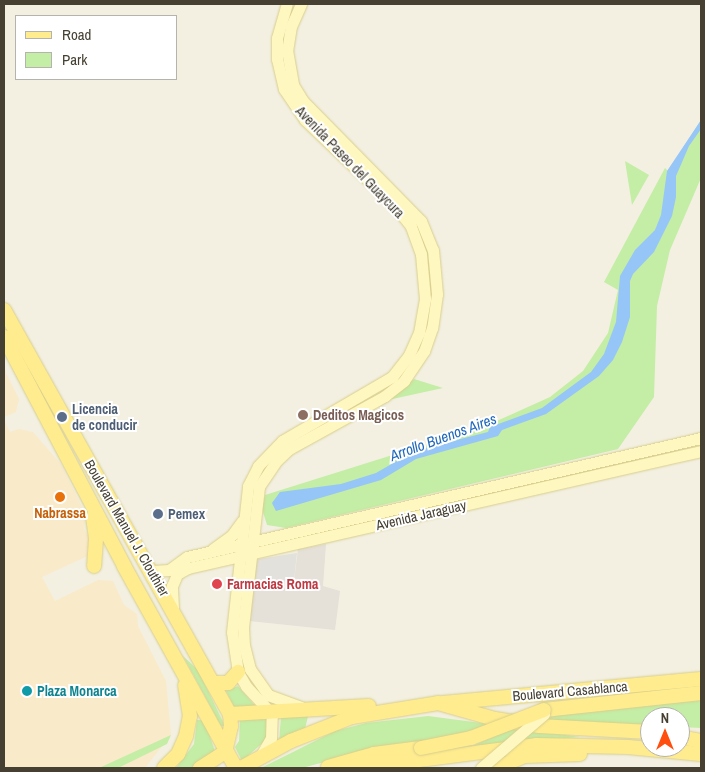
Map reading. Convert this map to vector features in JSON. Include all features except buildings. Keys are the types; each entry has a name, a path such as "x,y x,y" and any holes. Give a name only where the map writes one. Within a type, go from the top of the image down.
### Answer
{"main road":[{"name":"Avenida Paseo del Guaycura","path":"287,4 277,38 277,59 284,89 305,120 404,216 418,240 425,299 419,333 400,369 384,384 291,434 272,449 253,473 246,551 243,627 250,669 268,695 290,706 315,710"},
{"name":"Avenida Paseo del Guaycura","path":"249,515 263,481 289,449 384,396 404,380 424,350 437,309 436,262 421,221 303,101 293,85 287,50 291,26 300,4"},
{"name":"Boulevard Manuel J. Clouthier","path":"4,310 173,608 230,714"},
{"name":"Boulevard Manuel J. Clouthier","path":"4,337 91,506 180,665 225,752 236,768"},
{"name":"Avenida Jaraguay","path":"178,569 188,557 246,551 290,534 701,438"},
{"name":"Avenida Jaraguay","path":"152,571 165,572 246,551 701,451"},
{"path":"91,506 96,539 94,566"},
{"path":"199,555 224,543 249,515 258,527 265,532 290,534"},
{"name":"Avenida Paseo del Guaycura","path":"246,551 232,632 238,672 246,686 272,714"},
{"path":"173,608 172,586 178,569"},
{"path":"164,768 178,754 188,728 189,702 180,665"},
{"path":"214,683 228,683 238,672"},
{"name":"Boulevard Casablanca","path":"389,710 438,703 701,679"},
{"name":"Boulevard Casablanca","path":"331,768 374,754 421,748 471,738 559,707 701,693"},
{"path":"438,703 495,719 539,726 640,731"},
{"path":"200,768 225,752 231,726 230,714 272,714 371,706 389,710"},
{"path":"241,768 258,758 339,721 389,710"},
{"path":"481,768 544,712"},
{"path":"258,758 271,738 272,714"},
{"path":"357,768 409,764 507,747 640,747"},
{"path":"496,768 524,756 580,754 610,747"}],"shaded area":[{"path":"4,358 6,373 19,399 16,412 4,417"},
{"name":"Plaza Monarca","path":"4,420 10,432 19,429 33,432 60,463 86,515 84,529 93,544 90,555 42,577 55,601 98,580 113,581 124,605 137,614 138,626 166,681 171,735 145,768 4,768"},
{"path":"326,544 323,586 340,591 335,630 250,621 252,583 294,581 298,549"},
{"path":"297,553 294,581 252,583 252,565 259,559"}],"green space":[{"path":"701,120 701,178 670,250 657,306 654,397 618,449 286,528 267,525 262,509 265,495 488,425 550,397 583,371 608,333 618,290 604,282 665,168 668,171"},
{"path":"625,161 649,175 632,205"},
{"path":"414,379 443,388 388,400"},
{"path":"183,656 198,670 225,726 221,726"},
{"path":"238,686 258,709 234,707 226,691"},
{"path":"701,700 701,728 690,727 690,707 640,707 640,725 538,721 558,715"},
{"path":"308,716 305,729 279,742 281,717"},
{"path":"428,716 489,724 455,736 354,754 302,768 261,768 335,731 366,723"},
{"path":"266,718 267,739 242,761 235,747 239,741 240,720"},
{"path":"197,720 204,720 215,751 191,768 176,768 194,744"},
{"path":"512,727 580,737 473,746"},
{"path":"171,735 167,744 118,768 99,768"}],"water":[{"path":"701,120 701,129 689,146 676,176 676,197 672,216 654,252 633,274 630,281 630,317 622,342 613,360 599,376 546,414 502,430 498,436 416,459 381,480 276,511 272,503 280,492 341,484 376,473 414,451 488,432 490,427 542,408 591,372 604,354 616,322 620,276 635,250 655,230 661,215 667,171"}],"place":[{"name":"Deditos Magicos","path":"303,415"},
{"name":"Licencia de conducir","path":"62,417"},
{"name":"Nabrassa","path":"60,497"},
{"name":"Pemex","path":"158,514"},
{"name":"Farmacias Roma","path":"217,584"},
{"name":"Plaza Monarca","path":"27,691"}],"water label":[{"name":"Arrollo Buenos Aires","path":"443,437"}]}
